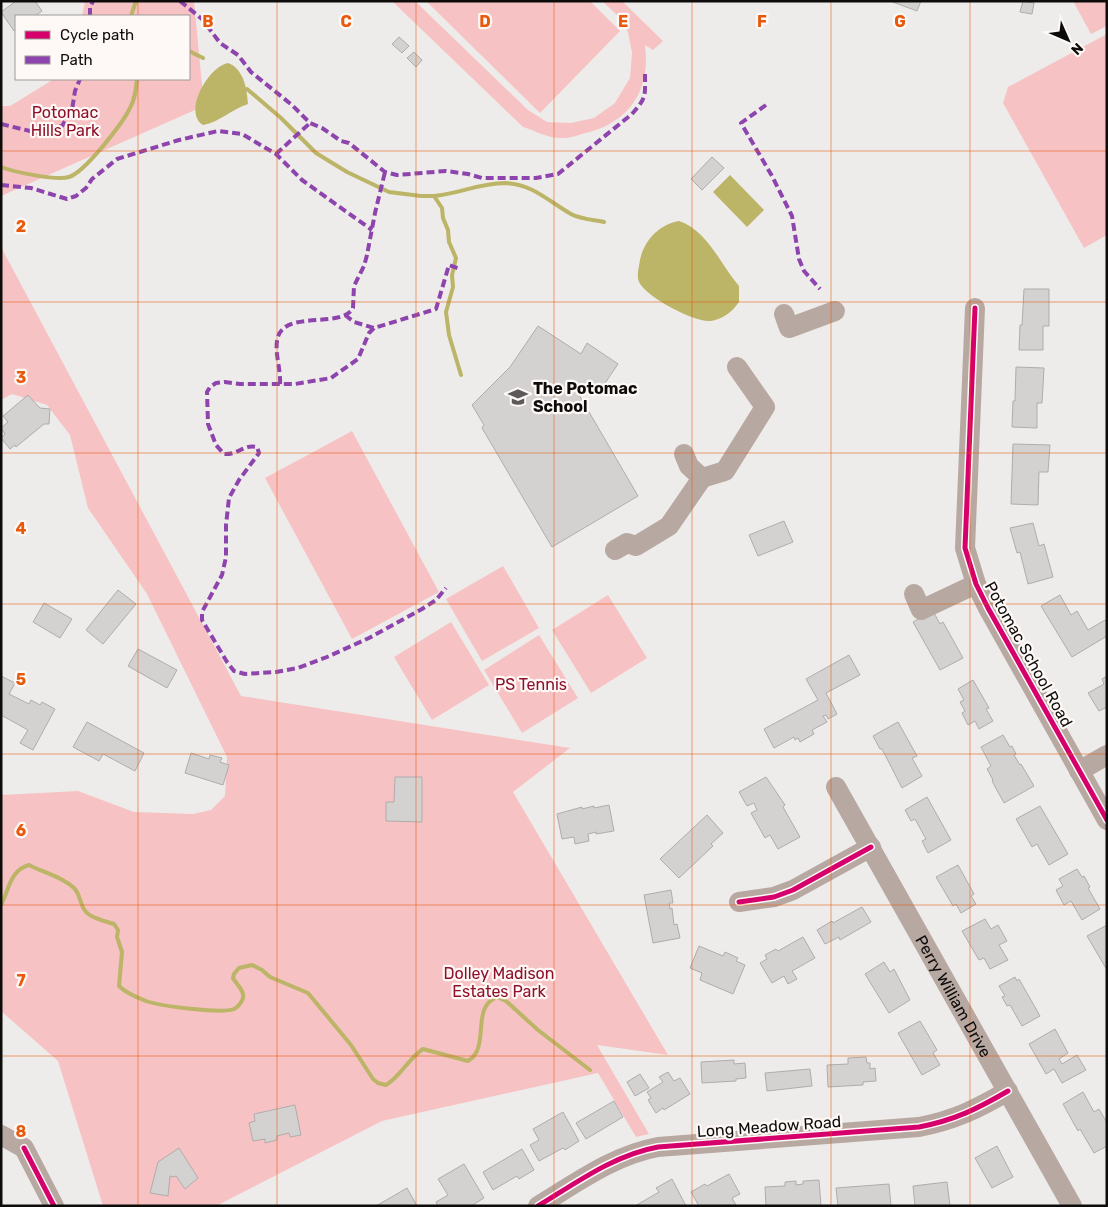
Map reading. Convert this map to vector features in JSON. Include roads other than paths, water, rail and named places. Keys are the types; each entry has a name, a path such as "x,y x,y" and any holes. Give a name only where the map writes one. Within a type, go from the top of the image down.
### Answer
{"street":[{"name":"Potomac School Road","path":"975,308 965,548 976,584 1107,820"},
{"path":"784,314 789,328 835,311"},
{"path":"615,550 627,543 636,546 669,526 702,478 725,470 765,407 737,367"},
{"path":"684,454 689,466 702,478"},
{"path":"914,594 921,610 976,584"},
{"path":"1079,771 1107,755"},
{"name":"Perry William Drive","path":"836,787 1072,1206"},
{"path":"739,902 774,898 793,890 871,848"},
{"name":"Long Meadow Road","path":"538,1206 623,1156 641,1150 658,1147 919,1127 942,1123 965,1115 1008,1091"},
{"path":"1,1135 24,1148 54,1206"}],"waterway":[{"path":"131,15 136,1"},
{"path":"190,52 203,58"},
{"path":"1,167 55,178 69,177 76,173 102,147 126,115 132,105 137,80"},
{"path":"247,89 281,118 316,153 347,172 389,192 434,196 442,208 449,242 456,258 452,275 453,287 446,312 449,335 461,375"},
{"path":"434,196 496,183 515,184 540,194 575,216 604,222"},
{"path":"1,905 14,876 18,871 29,865 69,884 77,892 87,913 95,918 114,924 118,930 117,937 122,952 119,986 136,997 153,1003 217,1011 234,1009 241,1003 243,995 242,990 233,978 234,974 239,968 252,965 270,977 308,993 351,1045 373,1079 378,1083 386,1085 423,1049 468,1061 475,1055 478,1047 484,1009 489,1002 497,997 506,1001 538,1030 590,1070"}],"place":[{"name":"The Potomac School","path":"518,397"}],"park label":[{"name":"Potomac Hills Park","path":"65,121"},
{"name":"PS Tennis","path":"531,684"},
{"name":"Dolley Madison Estates Park","path":"499,982"}]}
